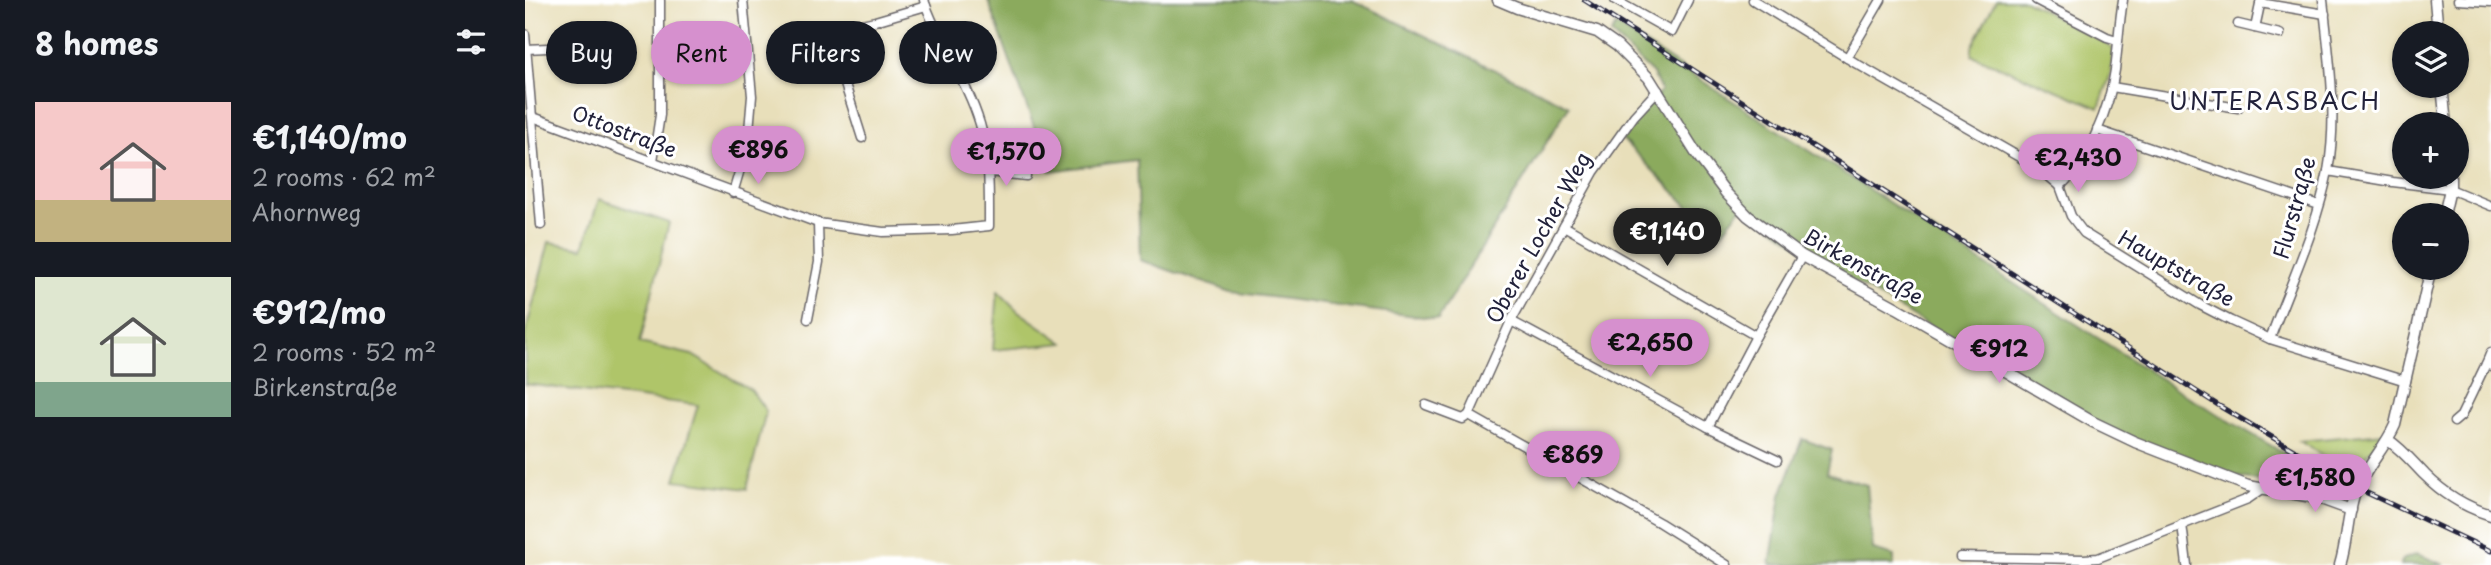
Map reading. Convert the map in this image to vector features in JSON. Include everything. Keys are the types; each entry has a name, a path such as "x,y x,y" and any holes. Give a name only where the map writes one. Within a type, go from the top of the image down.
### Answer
{"street":[{"path":"653,161 660,115 660,0"},
{"path":"733,193 748,142 752,96 743,0"},
{"name":"Birkenstraße","path":"1498,0 1597,32 1617,46 1658,90 1688,142 1726,193 1755,223 1802,256 2093,422 2135,442 2248,486 2318,499 2351,510"},
{"path":"1615,0 1672,32 1688,0"},
{"name":"Hauptstraße","path":"1753,0 1847,58 2040,169 2060,186 2077,225 2092,240 2200,305 2270,339 2406,381"},
{"path":"1847,58 1881,0"},
{"path":"2036,0 2117,40"},
{"path":"2060,186 2077,169 2097,130 2112,87 2123,0"},
{"name":"Flurstraße","path":"2270,339 2319,205 2328,171 2332,116 2323,0"},
{"path":"2435,0 2437,21"},
{"path":"2458,0 2491,2"},
{"path":"2255,28 2261,1 2325,15"},
{"path":"862,138 832,43 839,29 875,21 925,3 980,124 989,172 1026,176"},
{"path":"2238,24 2280,34"},
{"path":"525,34 541,225"},
{"path":"526,49 546,48"},
{"path":"2112,87 2238,108"},
{"name":"Oberer Locher Weg","path":"1469,415 1511,321 1564,226 1608,152 1648,98 1658,90"},
{"name":"Ottostraße","path":"533,117 818,223 883,232 989,226 989,172"},
{"path":"2097,130 2319,205"},
{"path":"2328,171 2392,180"},
{"path":"2447,203 2450,189 2491,206"},
{"path":"808,318 819,262 818,223"},
{"path":"1564,226 1756,336"},
{"path":"1708,427 1802,256"},
{"path":"2340,565 2355,495 2371,463 2388,440 2406,381 2428,280"},
{"path":"1511,321 1708,427 1777,460"},
{"path":"2454,422 2461,416 2489,365 2491,352"},
{"path":"1426,405 1463,419 1469,415 1660,523 1727,565"},
{"path":"2388,440 2440,489 2456,500 2491,515"},
{"path":"1961,557 2084,562 2248,499 2265,488"},
{"path":"2182,524 2187,565"}],"green space":[{"path":"988,0 1352,0 1569,106 1438,319 1231,292 1140,260 1137,160 1050,171"},
{"path":"1996,0 2025,0 2113,49 2111,73 2099,108 1972,55 1972,47"},
{"path":"1616,25 2184,394 2346,490 2342,498 2315,490 2233,476 2119,437 1835,271 1743,206 1718,237 1621,138 1661,91 1653,74 1611,34"},
{"path":"599,199 669,223 640,343 692,355 751,390 766,411 747,489 675,480 698,405 525,384 525,335 549,242 583,248"},
{"path":"998,291 1018,311 1064,343 993,350"},
{"path":"2385,433 2367,454 2358,476 2299,441"},
{"path":"1802,439 1832,450 1827,473 1867,485 1873,550 1894,556 1894,565 1770,565 1781,495"},
{"path":"2417,554 2445,565 2401,565 2402,560"}],"railway":[{"path":"1584,0 2221,407 2365,492 2491,551"}],"district":[{"name":"UNTERASBACH","path":"2275,102"}]}
